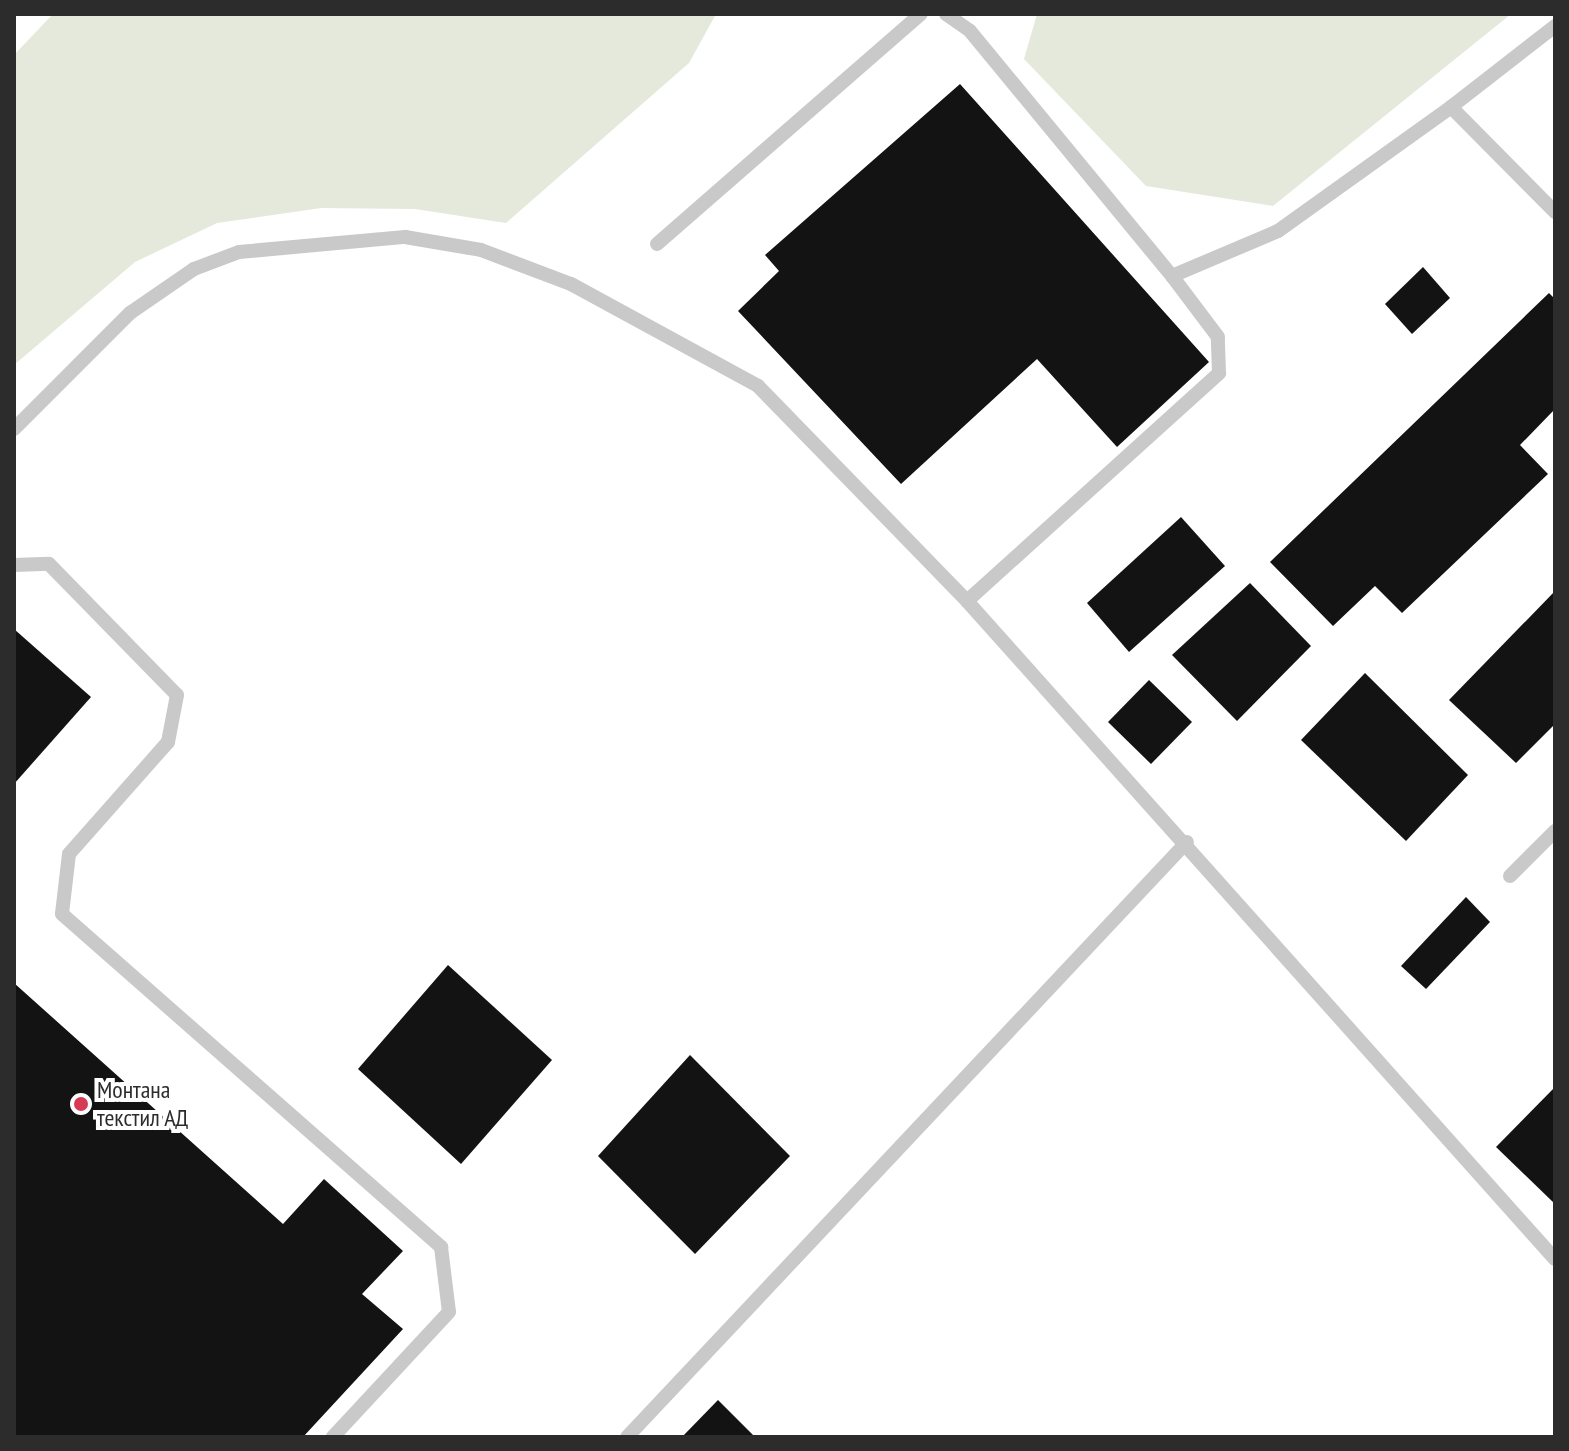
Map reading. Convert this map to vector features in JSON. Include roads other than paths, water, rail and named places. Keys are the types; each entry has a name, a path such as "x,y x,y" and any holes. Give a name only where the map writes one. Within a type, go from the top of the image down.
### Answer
{"lane":[{"path":"657,244 921,14"},
{"path":"946,14 970,31 1172,276 1218,337 1219,373 967,601"},
{"path":"1172,276 1278,231 1451,107 1555,26"},
{"path":"1451,107 1555,212"},
{"path":"14,429 130,313 194,269 239,252 311,241 405,237 481,250 571,284 758,386 967,601 1187,842 1555,1259"},
{"path":"14,565 49,564 177,695 168,742 69,854 62,914 441,1247 449,1312 333,1437"},
{"path":"1510,876 1555,831"},
{"path":"627,1437 1187,842"}],"place":[{"name":"Монтана текстил АД","path":"81,1104"}]}
